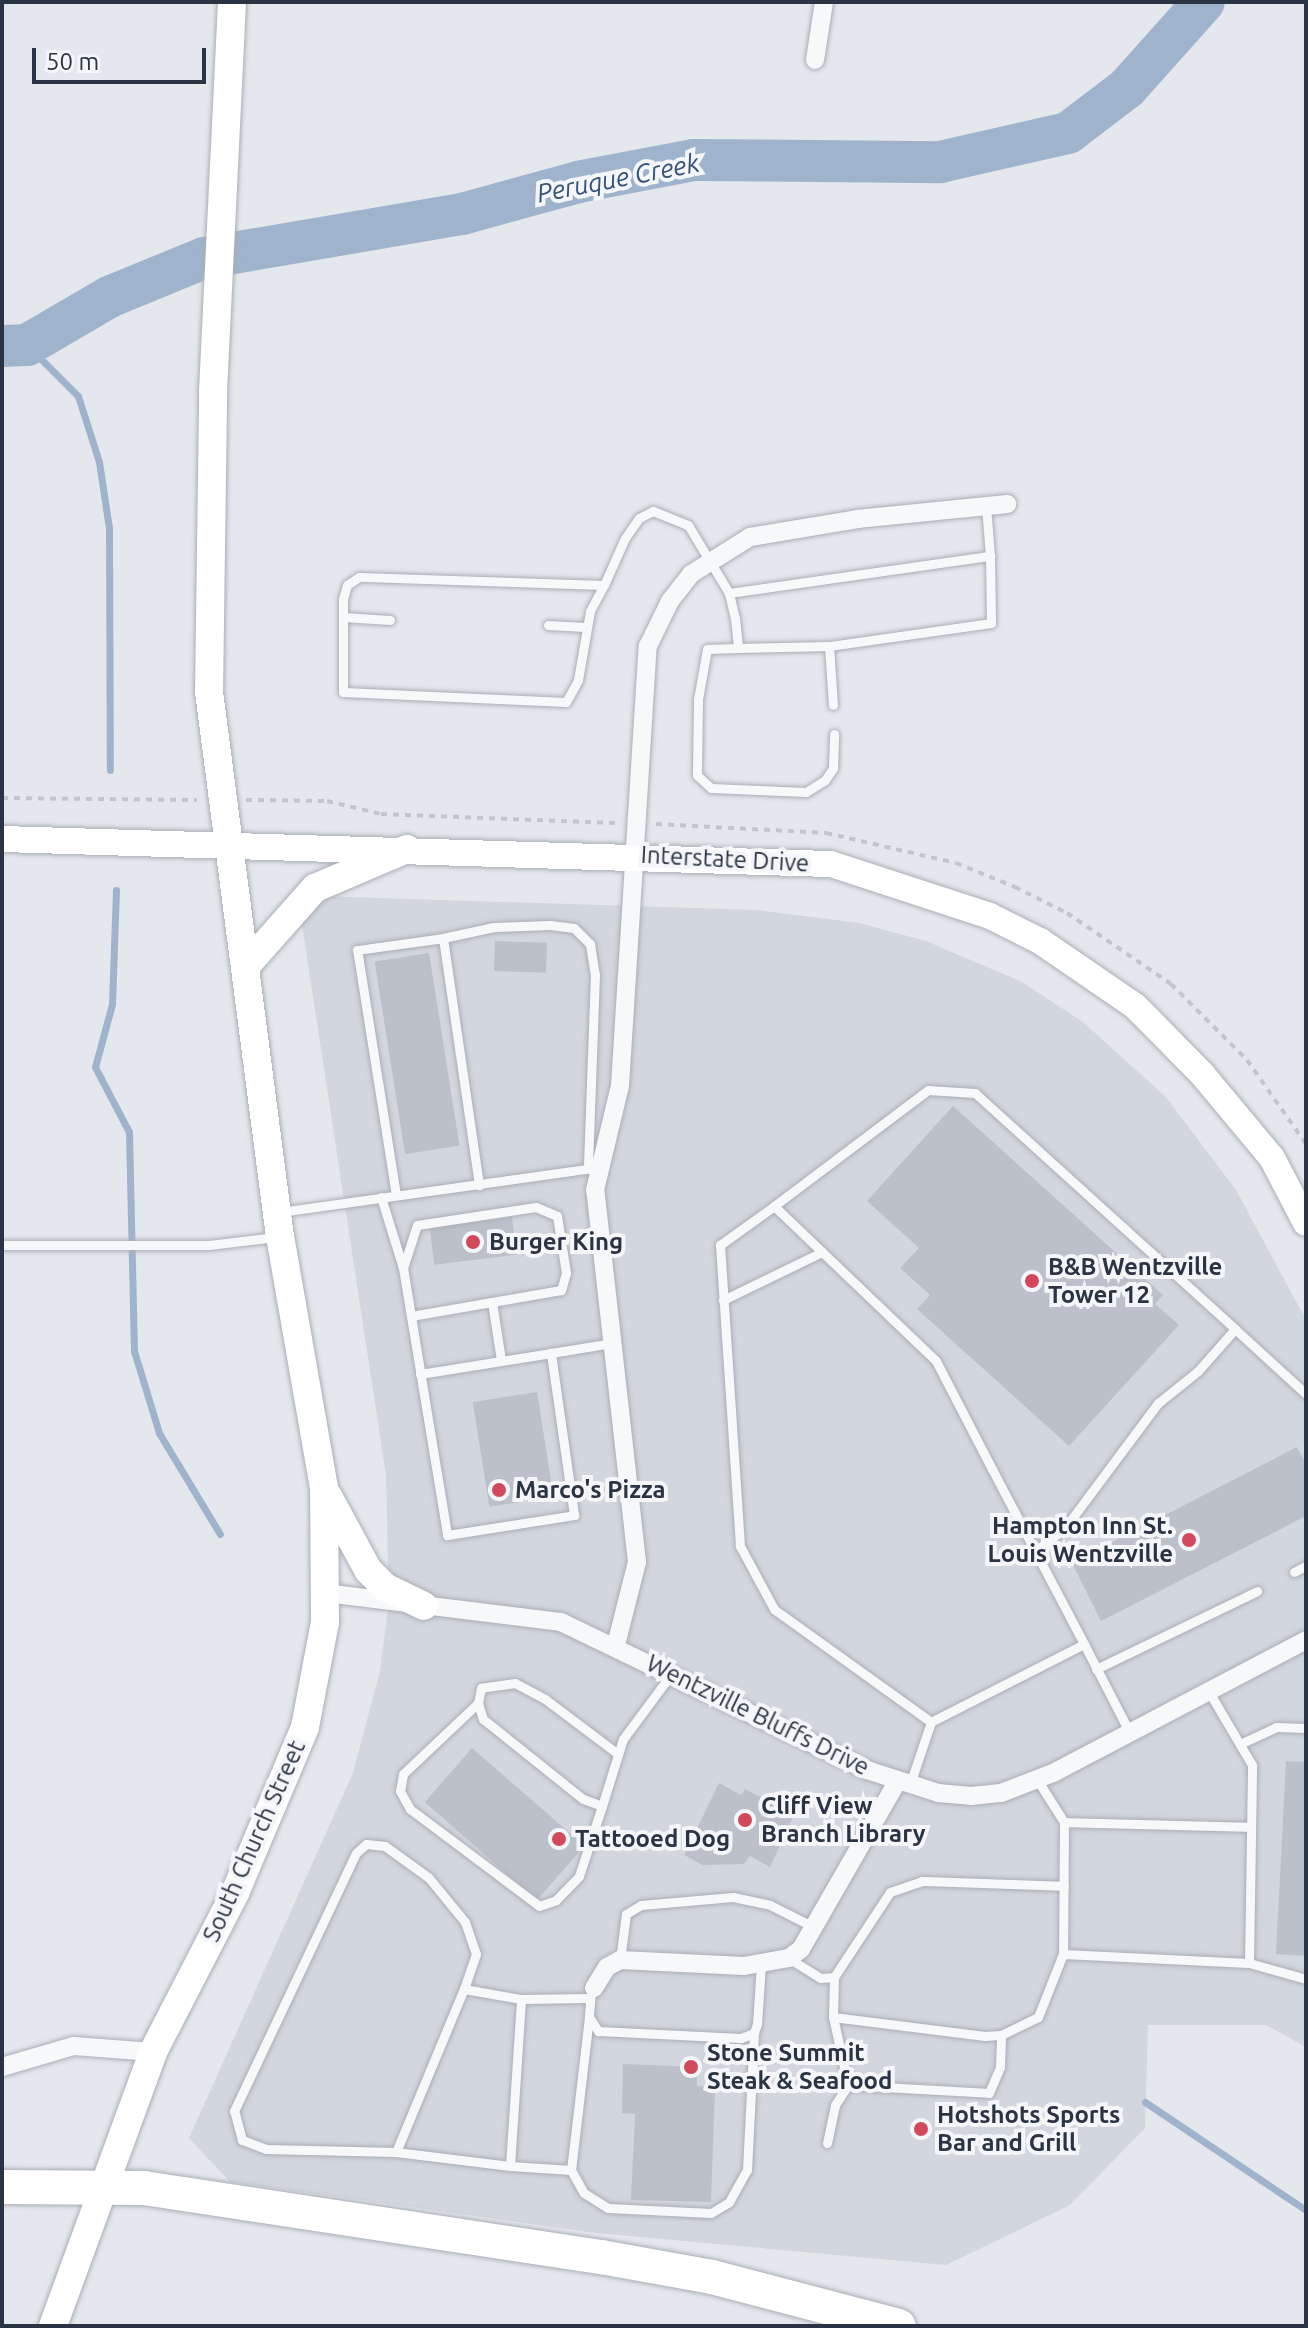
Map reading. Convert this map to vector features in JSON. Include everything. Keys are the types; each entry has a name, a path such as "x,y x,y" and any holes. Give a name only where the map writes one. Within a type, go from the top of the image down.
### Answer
{"highway":[{"path":"2,2187 101,2185 615,2260 712,2277 899,2326"}],"main road":[{"name":"South Church Street","path":"53,2326 101,2185 153,2052 235,1893 305,1727 318,1676 325,1593 324,1488 278,1225 209,692 213,391 232,2"},
{"name":"Interstate Drive","path":"2,839 634,855 831,864 990,916 1040,941 1135,1006 1202,1074 1272,1158 1306,1223"},
{"path":"245,967 315,888 407,849"},
{"path":"324,1488 368,1570 385,1587 424,1606"}],"street":[{"path":"815,60 824,2"},
{"path":"616,1645 637,1562 594,1168 620,1086 648,646 670,601 711,560 750,537 783,529 1007,504"},
{"name":"Wentzville Bluffs Drive","path":"325,1593 561,1622 616,1645 903,1784 971,1796 1038,1781 1306,1640"},
{"path":"591,1993 607,1967 620,1960 761,1964 789,1958 814,1927 903,1784"},
{"path":"2,2067 74,2046 153,2052"}],"lane":[{"path":"834,734 833,768 825,780 806,792 711,788 697,775 693,756 707,649 829,646 991,623 986,506"},
{"path":"604,585 359,577 347,585 343,617 343,692 566,702 578,680 585,627 604,585 632,528 653,511 688,525 711,560 729,593 738,648"},
{"path":"729,593 990,556"},
{"path":"343,617 390,620"},
{"path":"548,625 585,627"},
{"path":"829,646 833,705"},
{"path":"2,1245 209,1245 381,1197 479,1185 594,1168 595,974 590,944 574,928 550,925 494,927 443,938 357,950 396,1195"},
{"path":"443,938 479,1185"},
{"path":"931,1722 774,1609 740,1546 720,1245 928,1090 975,1093 1306,1394"},
{"path":"381,1197 403,1268 447,1535 574,1515 551,1353"},
{"path":"774,1206 936,1361 1130,1733"},
{"path":"403,1268 417,1225 536,1207 557,1216 566,1273 561,1290 411,1316"},
{"path":"723,1300 822,1252"},
{"path":"492,1302 501,1360"},
{"path":"1035,1551 1064,1529 1158,1403 1198,1371 1235,1329"},
{"path":"420,1374 613,1343"},
{"path":"1294,1572 1306,1566"},
{"path":"1096,1669 1257,1591"},
{"path":"903,1784 931,1722 1084,1644"},
{"path":"478,1703 403,1774 400,1791 407,1803 539,1906 556,1900 579,1876 618,1754 672,1673"},
{"path":"602,1806 583,1799 483,1719 478,1703 481,1688 515,1683 545,1699 618,1754"},
{"path":"1209,1692 1252,1765 1249,1963"},
{"path":"1240,1744 1276,1727 1306,1728"},
{"path":"833,2017 1001,2035 1038,2017 1063,1954 1064,1822 1038,1781"},
{"path":"1064,1822 1251,1827"},
{"path":"396,2152 476,1954 465,1922 429,1878 385,1846 366,1844 356,1853 234,2111 235,2128 242,2140 266,2149 396,2152 571,2170"},
{"path":"827,2143 835,2105 848,2085 833,2017 834,1977 890,1892 922,1881 1064,1886"},
{"path":"620,1960 626,1914 641,1905 733,1897 770,1905 814,1927"},
{"path":"1063,1954 1249,1963 1306,1979"},
{"path":"789,1958 821,1978 834,1977"},
{"path":"464,1989 521,1999 591,1993 571,2170 584,2193 608,2208 711,2213 729,2202 747,2170 761,1964"},
{"path":"510,2166 521,1999"},
{"path":"589,2017 598,2031 608,2033 741,2038 754,2033"},
{"path":"848,2085 989,2093 1000,2067 1001,2035"}],"path":[{"path":"2,798 164,800"}],"shaded area":[{"path":"317,896 757,910 859,923 926,941 1022,982 1083,1022 1166,1097 1236,1190 1306,1320 1306,2047 1266,2025 1148,2025 1145,2128 1070,2205 946,2265 596,2233 230,2182 189,2138 353,1773 380,1671 389,1601 386,1475 301,918"}],"building":[{"path":"495,941 547,943 546,973 494,971"},
{"path":"429,953 460,1146 405,1154 375,962"},
{"name":"B&B Wentzville Tower 12","path":"953,1106 1163,1295 1155,1304 1179,1325 1069,1446 917,1309 930,1295 900,1268 919,1248 867,1201"},
{"name":"Burger King","path":"512,1217 517,1255 434,1265 430,1227"},
{"path":"537,1392 554,1497 489,1507 473,1402"},
{"name":"Hampton Inn St. Louis Wentzville","path":"1297,1447 1306,1464 1306,1516 1101,1621 1072,1563"},
{"path":"472,1748 584,1846 537,1900 425,1802"},
{"path":"1286,1761 1306,1762 1306,1956 1276,1954"},
{"name":"Cliff View Branch Library","path":"719,1783 741,1795 745,1789 794,1815 770,1867 750,1856 744,1864 703,1865 684,1855"},
{"path":"623,2064 697,2067 697,2086 715,2087 711,2202 631,2200 635,2114 622,2113"}],"waterway":[{"name":"Peruque Creek","path":"2,346 27,345 109,297 204,258 462,214 578,182 693,160 940,162 1068,133 1127,88 1204,2"},
{"path":"27,345 78,396 99,462 109,528 110,770"},
{"path":"116,890 112,1004 95,1067 129,1132 134,1351 159,1433 220,1534"},
{"path":"1145,2102 1306,2210"}],"place":[{"name":"Burger King","path":"473,1242"},
{"name":"B&B Wentzville Tower 12","path":"1032,1281"},
{"name":"Marco's Pizza","path":"499,1490"},
{"name":"Hampton Inn St. Louis Wentzville","path":"1189,1540"},
{"name":"Cliff View Branch Library","path":"745,1820"},
{"name":"Tattooed Dog","path":"559,1839"},
{"name":"Stone Summit Steak & Seafood","path":"691,2067"},
{"name":"Hotshots Sports Bar and Grill","path":"921,2129"}]}
